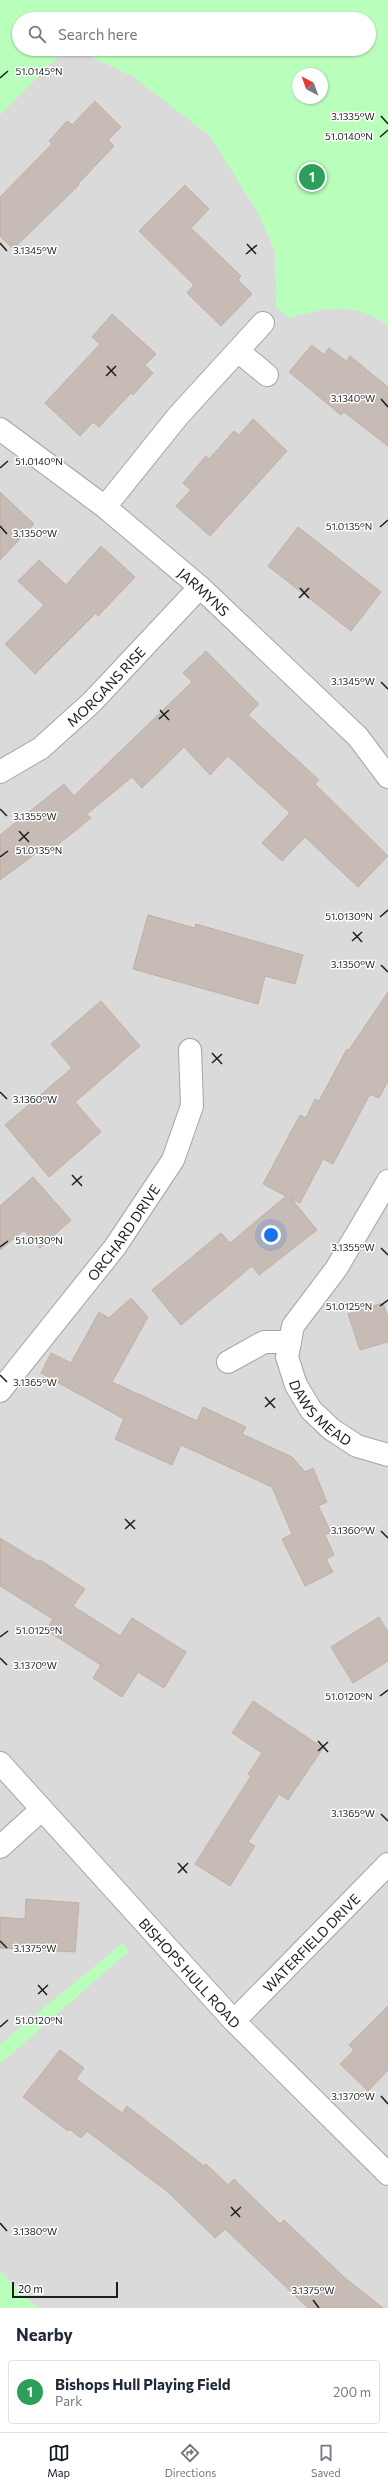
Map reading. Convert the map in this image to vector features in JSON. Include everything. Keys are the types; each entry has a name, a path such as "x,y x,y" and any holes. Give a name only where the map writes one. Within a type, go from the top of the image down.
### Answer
{"street":[{"path":"105,507 169,427 263,324"},
{"path":"238,351 267,375"},
{"name":"JARMYNS","path":"0,429 105,507 200,587 358,737 388,777"},
{"name":"MORGANS RISE","path":"0,772 41,748 86,707 200,587"},
{"name":"ORCHARD DRIVE","path":"0,1391 115,1246 173,1160 192,1106 190,1050"},
{"name":"DAWS MEAD","path":"388,1181 336,1269 293,1326 286,1357 296,1385 311,1410 331,1429 357,1446 388,1454"},
{"path":"228,1362 264,1342 290,1342"},
{"name":"BISHOPS HULL ROAD","path":"0,1763 41,1810 234,2021 388,2174"},
{"path":"0,1847 41,1810"},
{"name":"WATERFIELD DRIVE","path":"234,2021 388,1864"}],"shaded area":[{"path":"0,0 388,0 388,2308 0,2308"}],"green space":[{"path":"0,0 388,0 388,325 364,313 352,310 328,309 289,318 276,307 275,252 257,211 210,136 132,76 89,56 376,56 376,12 12,12 12,56 59,56 0,115"},
{"path":"123,1943 129,1951 0,2064 0,2044"},
{"path":"0,2271 38,2308 0,2308"}],"building":[{"path":"95,101 121,127 108,140 114,146 78,184 79,185 13,249 0,236 0,197 52,144 49,141 67,121 72,125"},
{"path":"185,185 209,209 191,228 241,276 238,280 252,294 221,326 187,293 194,285 139,231"},
{"path":"112,314 156,354 145,365 153,373 133,395 131,393 99,427 93,422 80,436 45,403 100,344 92,337"},
{"path":"312,345 324,355 329,348 346,361 350,356 388,387 388,446 344,412 341,415 289,372"},
{"path":"253,419 287,451 210,536 176,506 191,490 183,483 206,456 209,459 234,431 239,435"},
{"path":"0,492 34,524 0,560"},
{"path":"298,527 381,592 351,631 268,566"},
{"path":"101,546 135,577 98,616 96,613 35,674 5,644 44,605 18,581 39,560 66,585"},
{"path":"206,651 259,704 248,715 319,780 315,784 388,856 358,887 305,837 282,861 262,843 290,813 228,756 210,775 184,747 142,788 132,777 87,814 91,818 46,854 42,849 0,880 0,835 64,784 74,796 192,682 183,673"},
{"path":"148,915 195,928 196,924 303,955 295,984 265,976 258,1004 133,969"},
{"path":"388,992 388,1081 379,1098 370,1094 333,1164 323,1159 300,1203 291,1198 317,1230 259,1275 252,1266 181,1325 152,1290 221,1233 230,1243 286,1196 263,1184 300,1115 306,1118 315,1099 319,1101 347,1049 349,1050"},
{"path":"101,1001 140,1046 75,1102 101,1132 49,1177 5,1125 72,1068 51,1044"},
{"path":"33,1177 71,1220 40,1248 24,1230 0,1250 0,1206"},
{"path":"131,1298 148,1317 112,1382 197,1421 203,1407 246,1427 242,1434 292,1457 305,1472 313,1468 327,1502 318,1506 331,1532 325,1535 334,1555 326,1559 333,1572 305,1586 282,1539 292,1534 272,1487 181,1445 172,1465 115,1439 124,1419 41,1373 51,1353 71,1363 99,1312 109,1318"},
{"path":"383,1303 388,1318 388,1342 360,1350 348,1314"},
{"path":"0,1538 39,1562 40,1560 85,1589 73,1606 120,1636 132,1618 186,1652 164,1688 138,1672 122,1697 93,1678 101,1665 46,1630 53,1619 0,1586"},
{"path":"379,1617 388,1632 388,1661 353,1683 331,1647"},
{"path":"253,1701 323,1748 288,1800 279,1794 248,1842 255,1846 230,1886 195,1864 251,1776 248,1774 262,1753 232,1733"},
{"path":"26,1899 79,1903 75,1952 0,1948 0,1917 25,1919"},
{"path":"388,2006 388,2070 368,2091 340,2064 354,2050 349,2045"},
{"path":"60,2050 84,2068 76,2079 122,2113 127,2106 204,2166 206,2164 228,2185 234,2179 280,2224 284,2220 345,2278 383,2308 308,2308 225,2229 215,2238 168,2192 87,2131 81,2138 69,2129 68,2131 23,2097"}],"place":[{"name":"Bishops Hull Playing Field","path":"312,177"}]}
